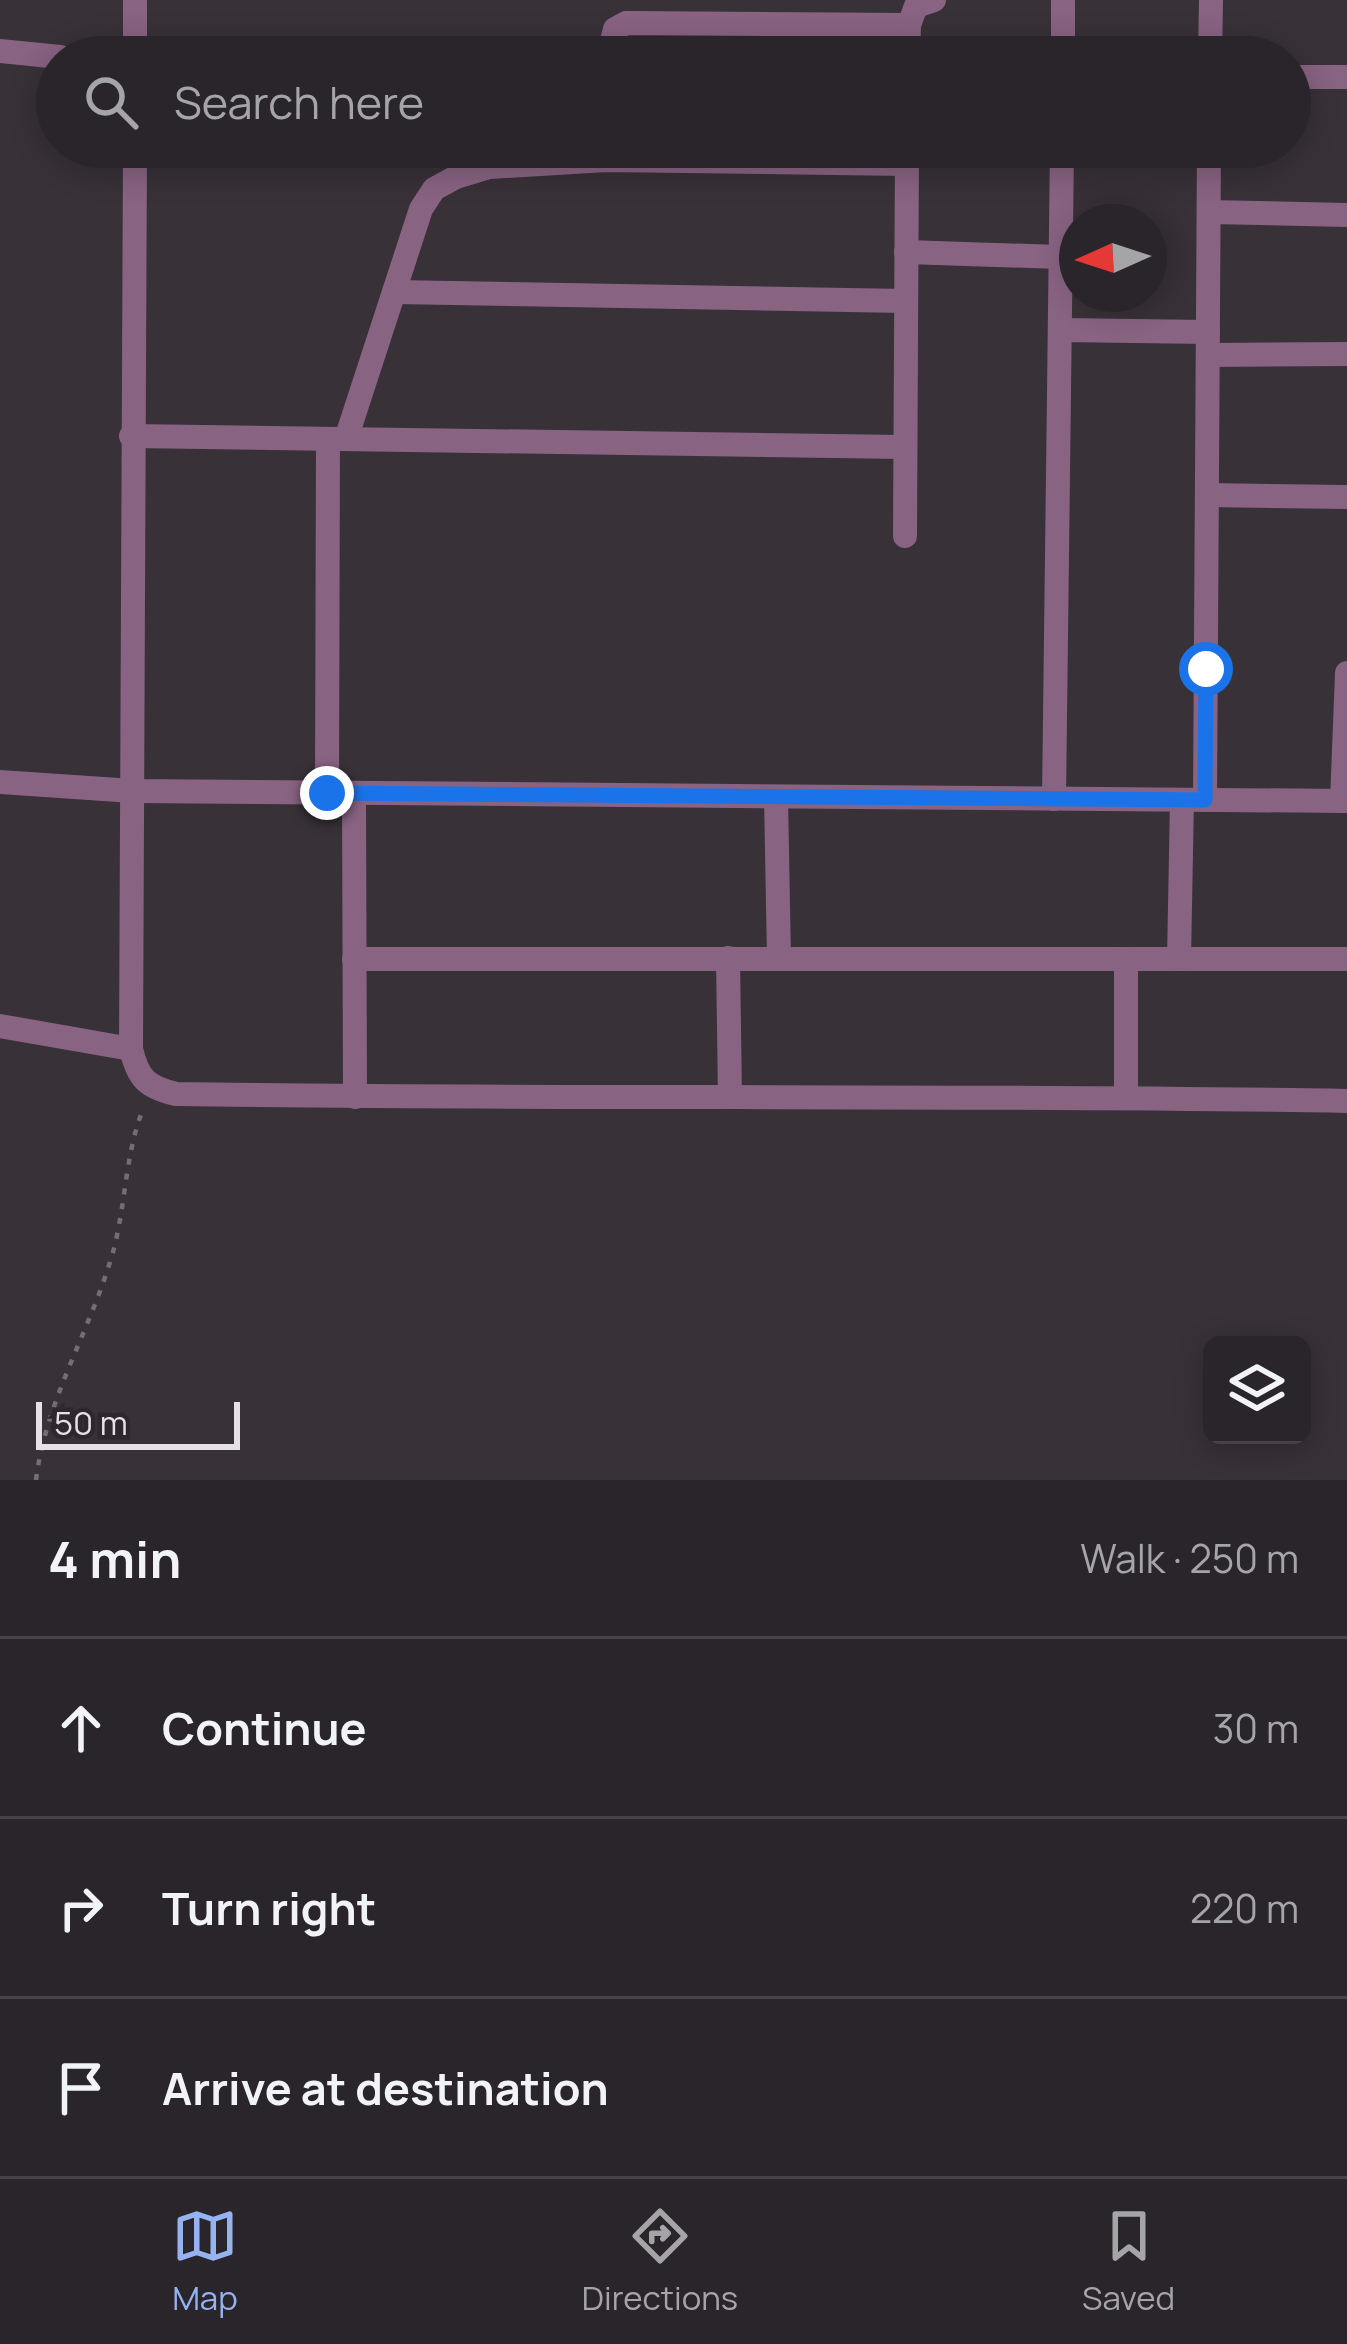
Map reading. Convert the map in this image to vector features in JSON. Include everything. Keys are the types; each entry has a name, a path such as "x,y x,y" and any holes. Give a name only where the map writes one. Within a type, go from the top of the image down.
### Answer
{"street":[{"path":"135,0 135,36"},
{"path":"908,36 916,6 934,0"},
{"path":"1063,0 1063,36"},
{"path":"1210,36 1211,0"},
{"path":"613,36 615,29 626,23 908,25"},
{"path":"0,51 36,55"},
{"path":"1311,76 1347,77"},
{"path":"135,168 131,1049 137,1075 152,1088 176,1094 355,1096 1347,1101"},
{"path":"327,793 337,439 421,209 434,189 486,168"},
{"path":"905,536 907,168"},
{"path":"1061,204 1062,168"},
{"path":"1179,959 1194,800 1207,495 1209,168"},
{"path":"1209,212 1347,214"},
{"path":"906,252 1059,257"},
{"path":"394,292 905,301"},
{"path":"1054,799 1060,312"},
{"path":"1060,330 1347,354"},
{"path":"131,436 903,447"},
{"path":"1207,495 1347,497"},
{"path":"0,782 133,791 1345,801 1347,673"},
{"path":"354,793 355,1096"},
{"path":"776,796 779,958"},
{"path":"728,958 730,1097"},
{"path":"1126,958 1126,1097"},
{"path":"355,959 1347,959"},
{"path":"0,1026 131,1049"}],"path":[{"path":"36,1480 50,1413 110,1262 136,1130 152,1088"}],"route":[{"path":"327,793 1205,800 1206,669"}]}
